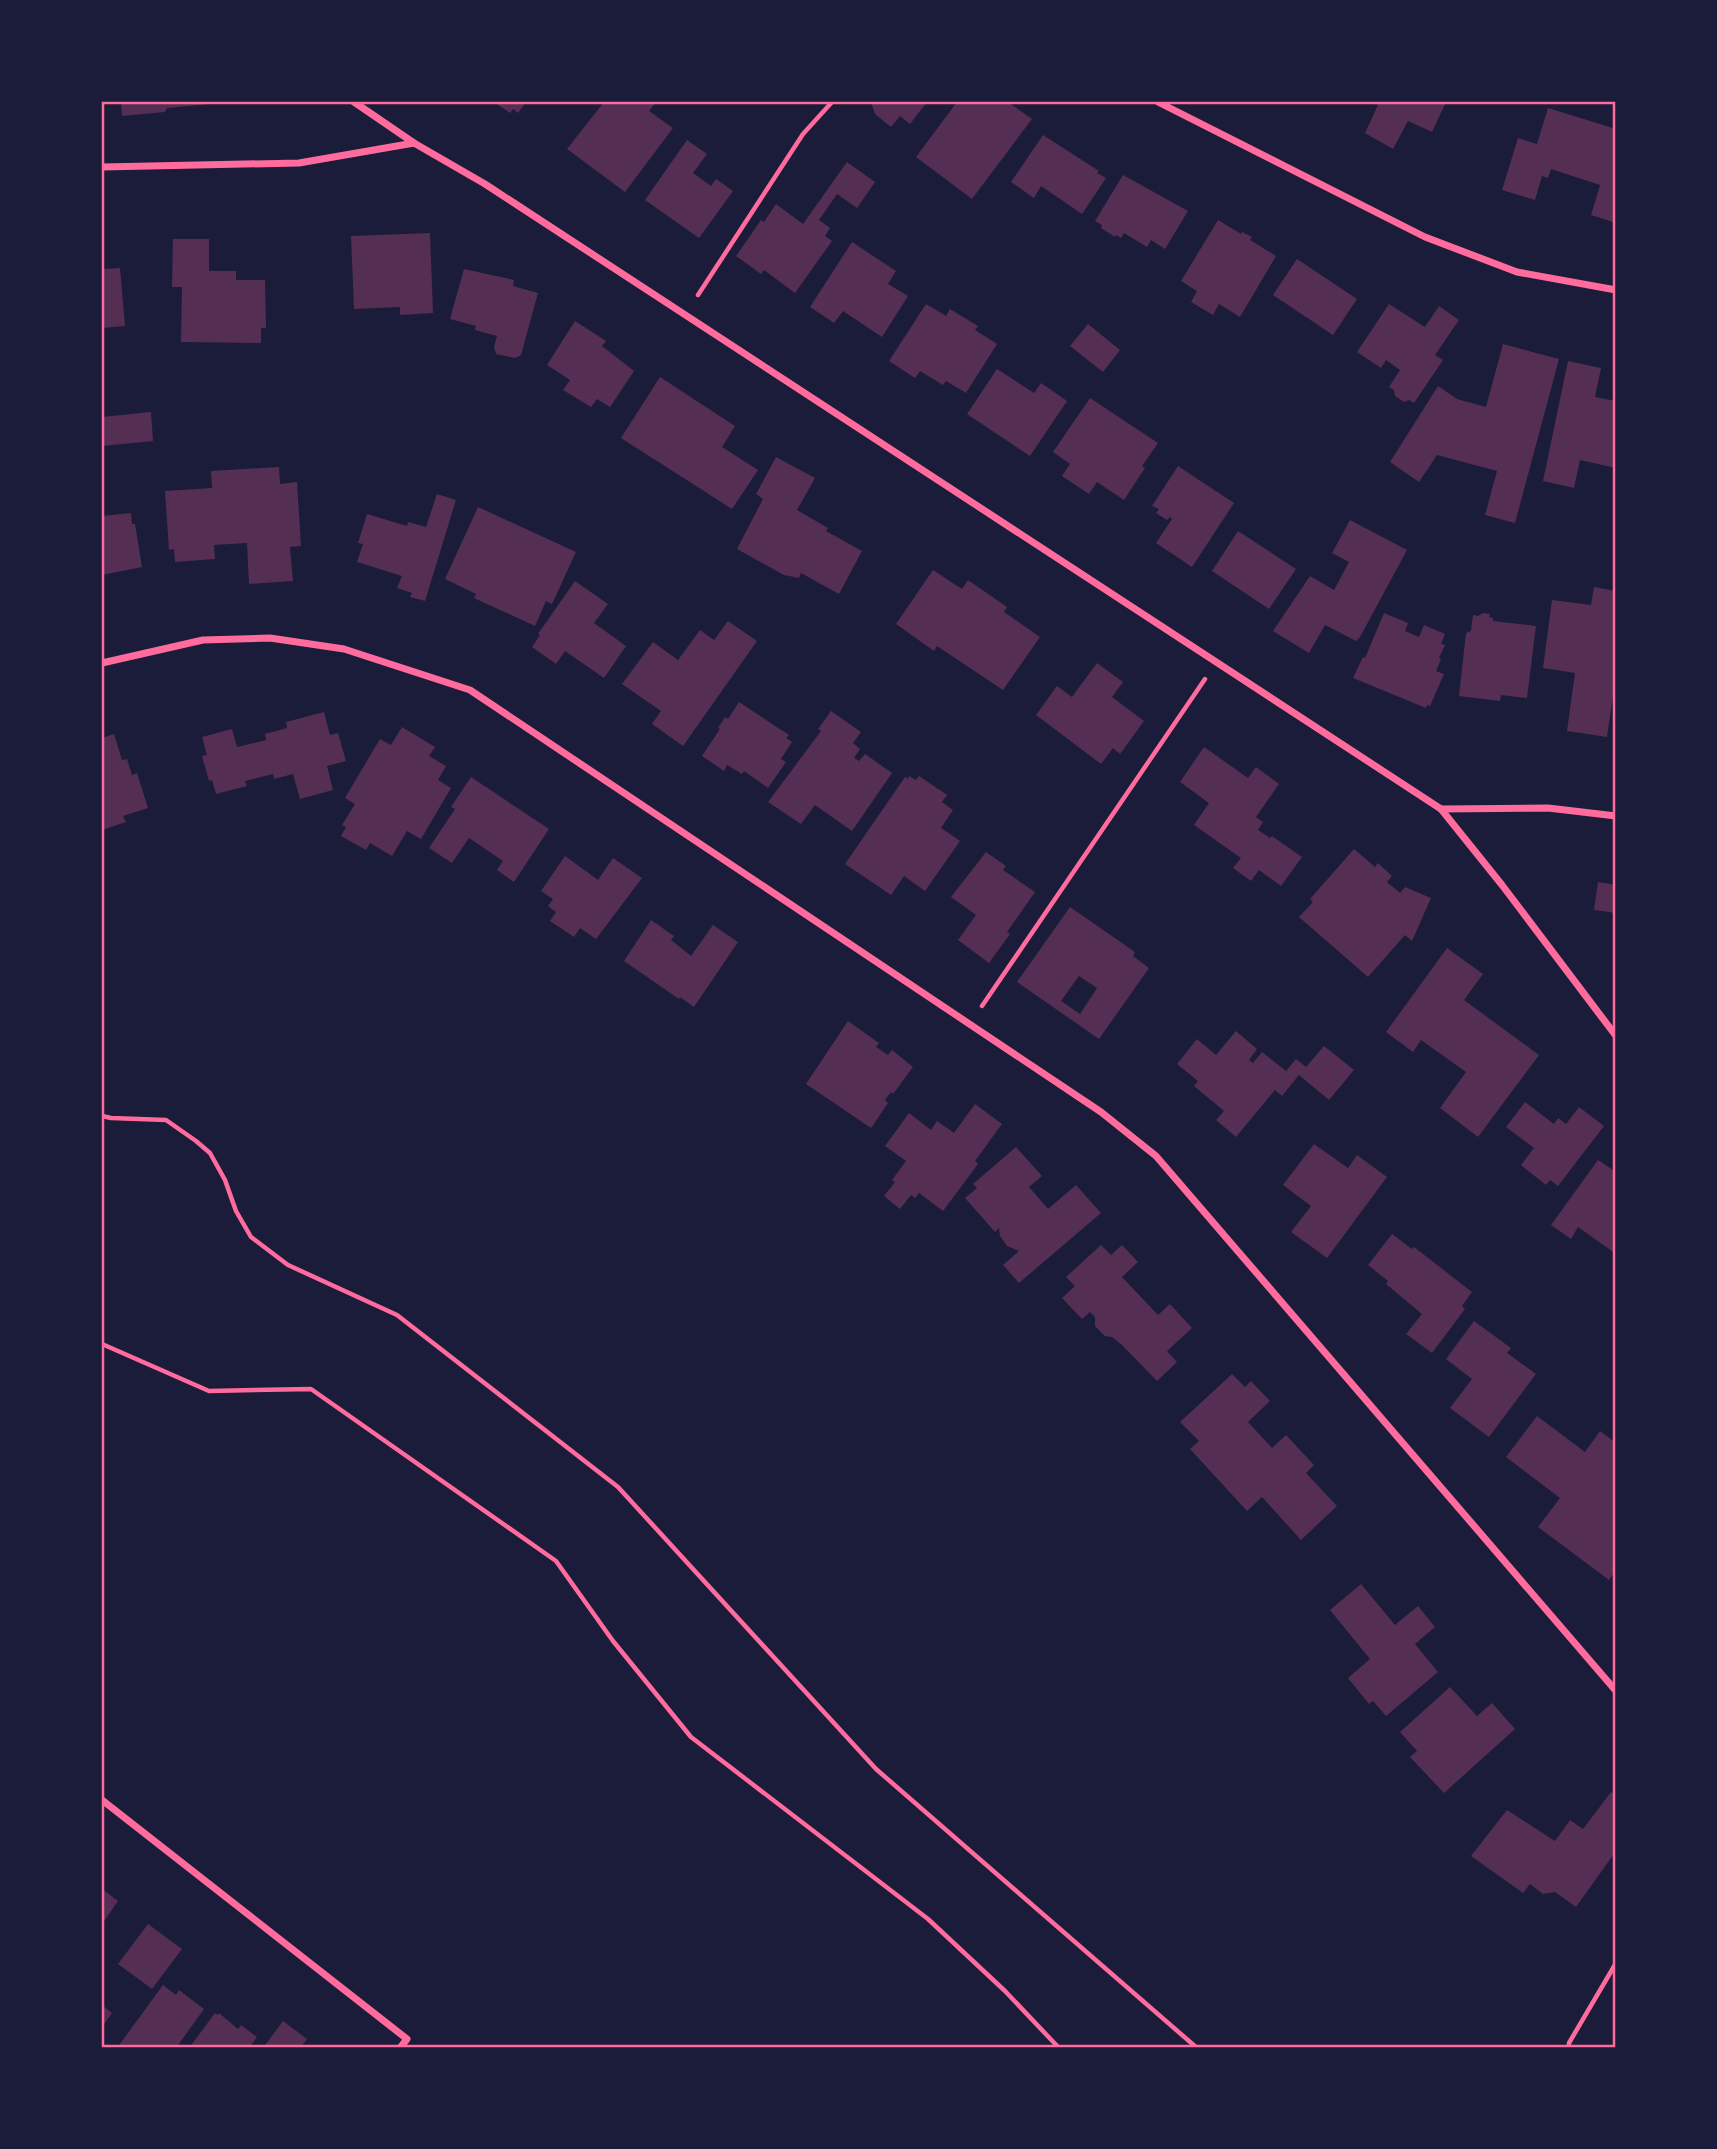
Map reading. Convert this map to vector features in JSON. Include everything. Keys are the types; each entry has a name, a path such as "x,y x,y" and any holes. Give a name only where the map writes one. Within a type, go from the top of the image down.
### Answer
{"street":[{"path":"354,102 414,143 497,191 1441,809 1502,885 1615,1036"},
{"path":"1158,102 1425,237 1517,272 1615,290"},
{"path":"102,167 299,163 414,143"},
{"path":"102,663 203,640 270,638 344,649 470,690 1101,1112 1156,1156 1615,1691"},
{"path":"1441,809 1548,808 1615,816"},
{"path":"102,1800 407,2039 400,2048"}],"path":[{"path":"698,295 803,134 832,102"},
{"path":"982,1006 1208,676"},
{"path":"102,1116 166,1120 196,1141 210,1153 236,1212 251,1237 288,1265 397,1315 618,1487 876,1769 1197,2048"},
{"path":"102,1345 209,1391 311,1389 556,1561 612,1641 691,1737 928,1919 1005,1991 1059,2048"},
{"path":"1569,2048 1569,2043 1615,1962"}],"building":[{"path":"121,102 210,102 210,104 122,116"},
{"path":"494,102 526,102 518,113 513,109 510,113"},
{"path":"604,102 656,102 649,111 673,128 625,192 567,149"},
{"path":"871,102 927,102 910,124 900,116 891,127 875,114"},
{"path":"957,102 1008,102 1032,119 972,199 916,157"},
{"path":"1369,102 1446,102 1432,132 1408,121 1393,149 1365,133 1378,105"},
{"path":"1548,108 1616,129 1616,223 1591,215 1600,185 1551,169 1548,178 1542,176 1535,200 1502,190 1518,138 1537,144"},
{"path":"1043,135 1106,178 1082,214 1041,186 1034,198 1011,182"},
{"path":"687,140 707,154 693,173 711,186 716,179 733,191 699,238 645,200"},
{"path":"847,162 875,182 857,208 837,194 819,220 830,228 825,236 832,241 795,293 764,270 761,274 736,256 761,220 764,222 776,204 803,224"},
{"path":"1123,175 1188,211 1165,249 1151,240 1147,247 1124,233 1121,238 1116,235 1115,237 1095,221"},
{"path":"1218,220 1241,234 1242,232 1252,237 1250,240 1276,256 1240,317 1219,304 1213,315 1191,302 1197,291 1181,281"},
{"path":"430,233 433,313 400,315 400,307 354,309 351,236"},
{"path":"173,239 209,239 209,271 236,271 236,280 265,280 266,328 261,328 261,343 181,342 182,287 172,287"},
{"path":"852,242 896,271 888,284 908,296 882,337 843,311 834,323 810,307"},
{"path":"1297,259 1357,299 1333,335 1273,295"},
{"path":"120,268 125,326 102,328 102,269"},
{"path":"464,269 514,280 513,286 538,293 521,355 515,358 496,354 494,347 497,336 475,330 476,326 450,319"},
{"path":"926,304 946,316 950,309 978,326 975,330 997,344 966,393 946,381 943,385 920,371 915,378 889,361"},
{"path":"1389,304 1425,327 1439,306 1459,320 1435,355 1443,360 1414,403 1409,400 1404,402 1395,396 1394,390 1389,387 1400,370 1386,360 1381,368 1357,352"},
{"path":"575,321 606,341 602,346 634,371 610,407 597,399 591,407 563,390 570,380 547,365"},
{"path":"1088,324 1120,350 1103,372 1070,346"},
{"path":"1503,344 1559,359 1515,523 1485,515 1497,471 1437,455 1419,482 1390,462 1438,386 1457,399 1486,407"},
{"path":"1568,361 1601,368 1595,397 1616,401 1616,468 1580,460 1574,488 1543,481"},
{"path":"997,369 1034,393 1041,383 1067,401 1030,456 967,414"},
{"path":"660,377 735,426 722,447 758,470 732,509 621,438"},
{"path":"1090,398 1158,443 1124,500 1097,482 1089,494 1062,476 1070,464 1053,452"},
{"path":"151,412 153,441 102,446 102,417"},
{"path":"776,457 815,478 797,510 828,528 826,531 862,551 839,594 801,573 799,578 784,575 737,549 763,499 756,494"},
{"path":"1178,466 1234,503 1192,567 1156,543 1172,519 1170,517 1167,520 1156,513 1159,509 1152,506"},
{"path":"279,467 280,484 297,482 301,546 290,547 293,581 249,584 247,543 214,545 215,559 175,562 174,549 169,550 165,491 212,488 211,471"},
{"path":"437,494 456,500 425,601 410,597 412,593 397,588 402,576 357,562 363,544 358,543 367,514 407,526 408,522 426,527"},
{"path":"478,507 576,552 552,604 546,601 535,626 474,598 476,594 445,579"},
{"path":"131,513 142,567 102,575 102,516"},
{"path":"1350,520 1407,550 1360,637 1356,641 1325,625 1309,653 1273,631 1310,576 1334,590 1349,562 1332,553"},
{"path":"1238,531 1296,569 1269,609 1212,571"},
{"path":"933,570 962,589 968,580 1007,607 1004,612 1040,637 1003,690 937,646 934,651 896,624"},
{"path":"575,581 608,604 594,623 626,646 604,678 565,651 556,664 532,647"},
{"path":"1594,587 1616,591 1616,675 1607,737 1567,731 1575,673 1543,668 1552,600 1591,605"},
{"path":"1384,613 1408,623 1405,631 1419,637 1424,625 1445,634 1441,644 1445,645 1436,671 1444,674 1430,706 1427,705 1426,708 1353,678 1363,657 1365,658"},
{"path":"1490,614 1489,617 1493,618 1493,621 1536,626 1527,698 1501,695 1500,701 1459,696 1466,633 1471,631 1473,615"},
{"path":"728,621 757,641 683,746 652,724 661,711 622,684 653,642 678,660 700,630 714,640"},
{"path":"1097,663 1123,682 1112,697 1144,721 1120,754 1113,748 1101,764 1036,715 1057,686 1072,697"},
{"path":"739,702 789,735 786,738 792,742 781,759 786,762 768,788 744,771 742,774 727,765 724,771 702,756 725,717 728,719"},
{"path":"831,711 861,732 853,743 860,749 854,758 859,761 865,754 892,773 852,831 815,805 801,824 768,802 821,731 818,729"},
{"path":"324,712 330,735 338,733 346,761 327,766 333,790 300,799 293,774 274,779 273,774 245,781 247,786 216,794 202,756 207,755 202,737 232,729 237,747 266,740 265,734 287,728 286,722"},
{"path":"402,727 435,747 429,756 446,766 438,780 451,788 421,839 407,831 392,856 370,843 366,850 341,836 346,827 342,825 355,804 345,798 380,739 391,745"},
{"path":"114,734 122,760 127,759 132,775 137,773 148,808 123,816 126,822 102,830 102,738"},
{"path":"1204,747 1248,778 1256,767 1279,784 1256,817 1263,822 1258,830 1270,838 1272,836 1302,857 1281,886 1259,870 1251,881 1233,868 1241,858 1194,825 1209,803 1180,782"},
{"path":"909,776 916,780 919,776 947,795 942,802 953,810 941,828 960,841 925,891 904,876 891,895 845,864 905,777 908,779"},
{"path":"471,777 549,829 514,882 497,870 503,861 469,838 452,863 429,848 455,809 451,807"},
{"path":"1354,849 1375,867 1378,863 1392,876 1387,882 1400,893 1405,887 1431,898 1412,941 1405,935 1368,977 1299,917 1313,902 1310,899"},
{"path":"986,852 1006,866 1003,870 1035,892 989,963 958,940 976,915 951,897"},
{"path":"565,856 598,880 613,858 642,878 596,939 580,928 574,937 550,921 556,912 548,906 553,899 541,891"},
{"path":"1598,882 1616,885 1616,913 1594,910"},
{"path":"1070,907 1135,952 1133,956 1149,968 1099,1039 1017,982","holes":["1079,976 1097,988 1080,1014 1061,1001"]},
{"path":"651,920 674,936 671,940 691,956 713,925 738,942 694,1007 624,961"},
{"path":"1447,948 1483,974 1464,1000 1539,1055 1478,1137 1440,1108 1466,1072 1421,1040 1413,1052 1386,1032"},
{"path":"848,1021 879,1043 876,1047 888,1055 892,1050 913,1067 893,1094 891,1092 885,1100 888,1103 871,1128 806,1084"},
{"path":"1236,1031 1257,1049 1249,1060 1253,1063 1262,1052 1286,1071 1296,1059 1306,1067 1324,1046 1354,1070 1329,1100 1299,1075 1282,1096 1275,1090 1236,1137 1216,1120 1224,1111 1194,1086 1198,1081 1177,1064 1197,1039 1216,1055"},
{"path":"1525,1102 1554,1124 1558,1118 1566,1124 1579,1107 1604,1126 1558,1186 1550,1180 1546,1185 1521,1165 1534,1148 1506,1127"},
{"path":"975,1104 1002,1124 975,1161 978,1164 943,1211 919,1193 915,1198 911,1195 900,1209 884,1196 906,1161 885,1146 909,1113 931,1130 937,1121 954,1133"},
{"path":"1314,1144 1348,1168 1357,1155 1387,1177 1327,1258 1291,1232 1311,1206 1283,1185"},
{"path":"1016,1147 1042,1176 1029,1187 1048,1209 1076,1185 1101,1213 1019,1283 1003,1265 1019,1251 1007,1246 1000,1236 999,1228 995,1232 965,1198 977,1188 973,1184"},
{"path":"1598,1160 1616,1172 1616,1254 1578,1227 1571,1239 1551,1225"},
{"path":"1392,1234 1412,1249 1414,1247 1472,1292 1462,1306 1465,1309 1432,1353 1406,1334 1422,1314 1368,1265"},
{"path":"1101,1245 1111,1255 1122,1245 1138,1262 1122,1277 1158,1315 1170,1304 1192,1328 1167,1351 1177,1362 1157,1381 1122,1345 1112,1337 1105,1336 1095,1326 1095,1317 1090,1312 1082,1319 1062,1298 1075,1286 1066,1277"},
{"path":"1474,1321 1511,1348 1507,1353 1536,1374 1489,1437 1450,1408 1472,1379 1446,1359"},
{"path":"1232,1374 1245,1387 1251,1381 1270,1401 1248,1422 1272,1448 1286,1435 1314,1465 1306,1473 1337,1506 1301,1540 1262,1497 1247,1511 1190,1449 1199,1441 1180,1422"},
{"path":"1537,1416 1585,1452 1600,1431 1616,1443 1616,1570 1609,1580 1538,1527 1560,1498 1506,1457"},
{"path":"1361,1584 1395,1625 1418,1606 1435,1627 1415,1644 1438,1672 1386,1716 1373,1701 1369,1704 1348,1678 1370,1659 1330,1610"},
{"path":"1450,1687 1477,1716 1492,1703 1515,1729 1444,1793 1410,1757 1417,1751 1400,1732"},
{"path":"1611,1792 1616,1796 1616,1851 1576,1907 1555,1892 1543,1894 1530,1884 1523,1893 1471,1856 1507,1810 1555,1841 1570,1820 1583,1829"},
{"path":"102,1889 118,1901 102,1924"},
{"path":"148,1924 182,1949 152,1989 118,1964"},
{"path":"163,1985 176,1995 179,1990 204,2009 176,2048 117,2048"},
{"path":"102,2005 112,2013 102,2027"},
{"path":"215,2013 219,2013 238,2029 241,2025 257,2037 249,2048 189,2048"},
{"path":"283,2021 307,2039 300,2048 263,2048"}]}
